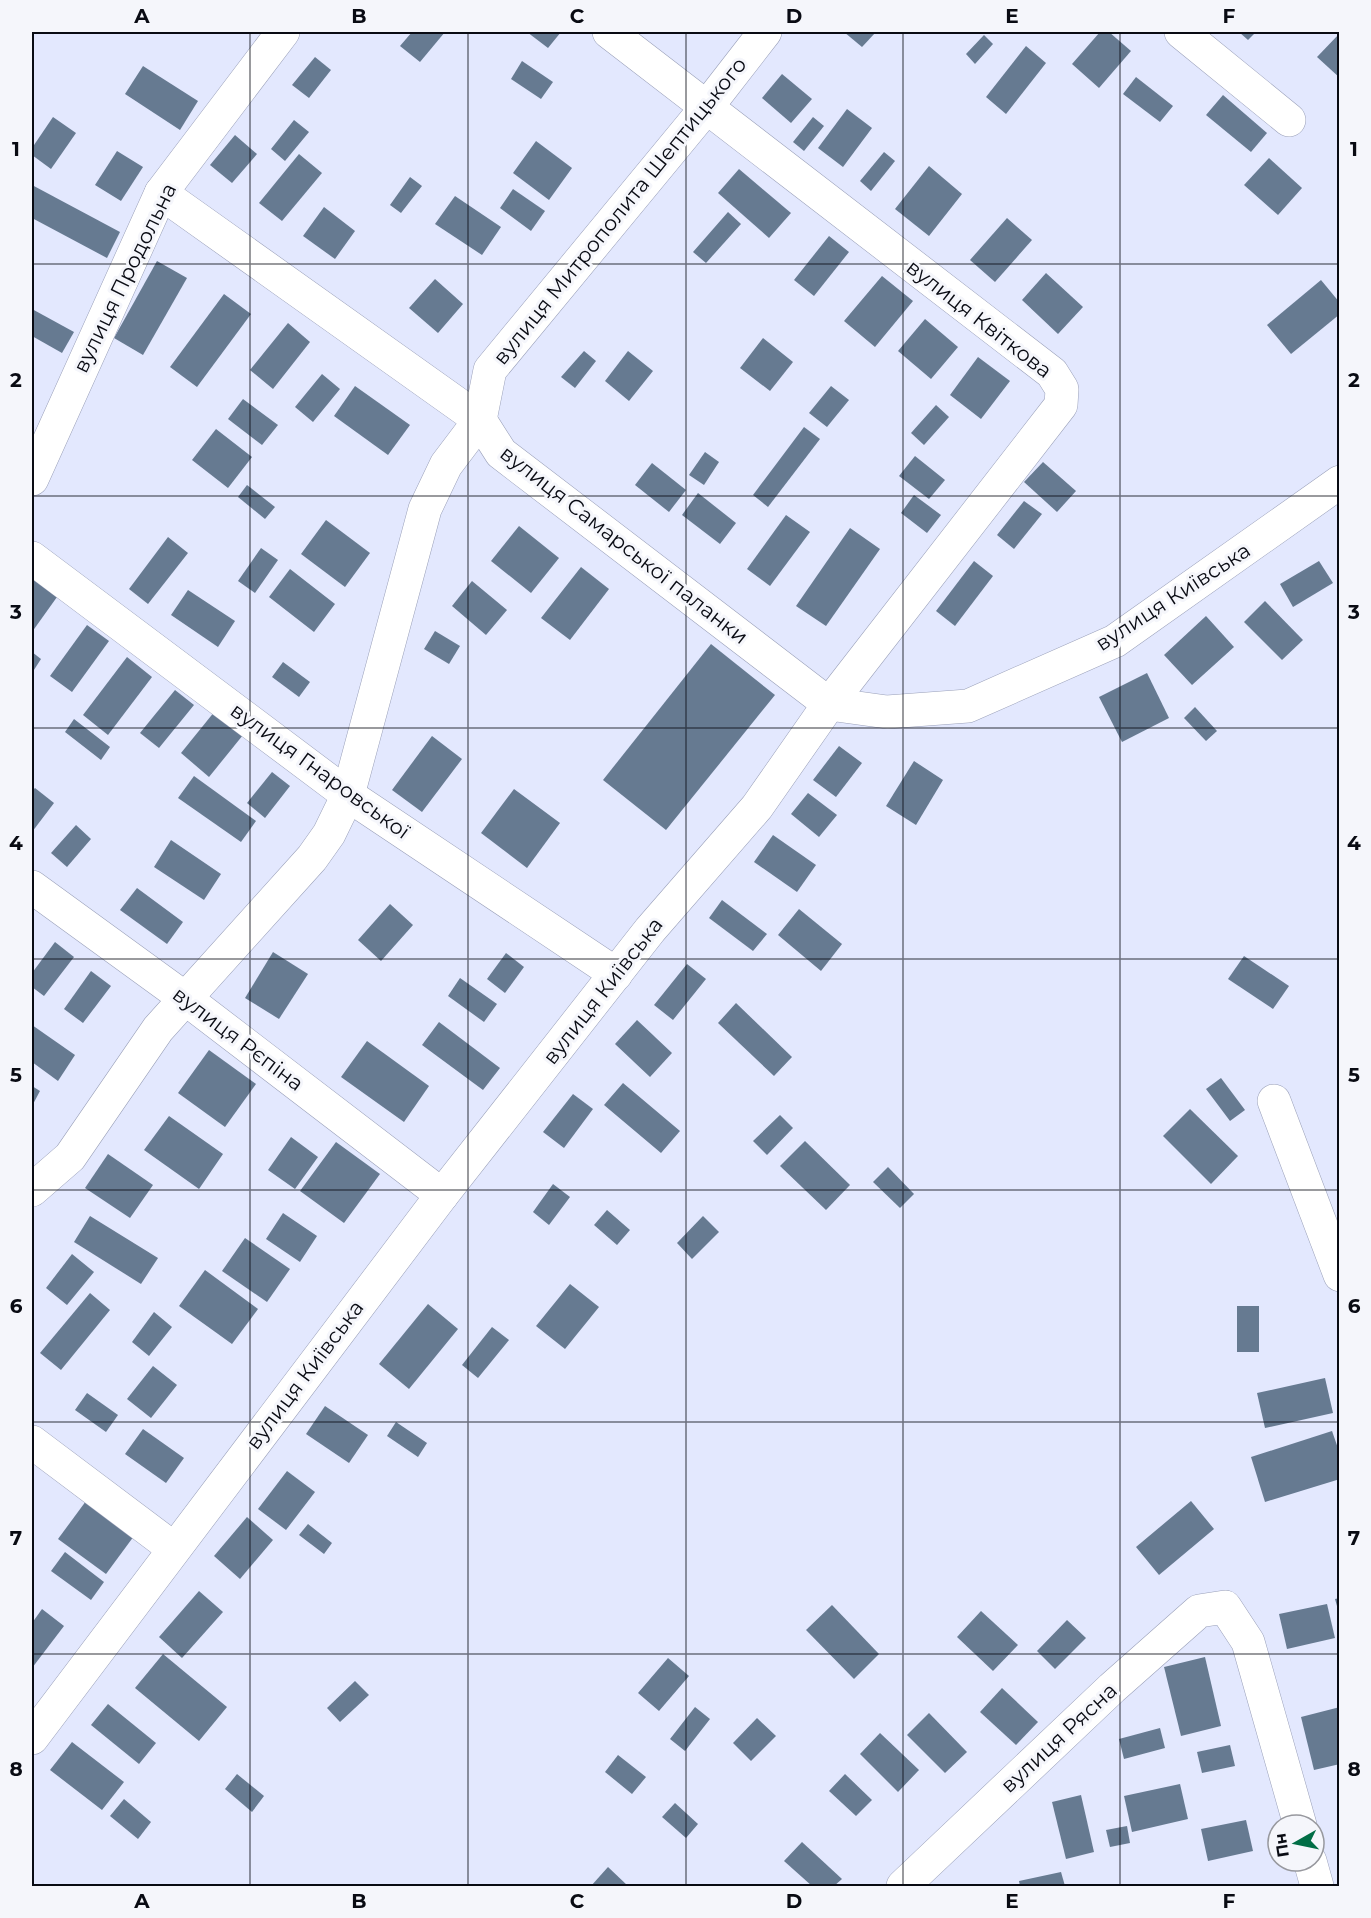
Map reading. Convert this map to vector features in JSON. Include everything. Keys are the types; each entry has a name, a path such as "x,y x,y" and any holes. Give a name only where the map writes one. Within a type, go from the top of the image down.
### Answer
{"street":[{"name":"вулиця Продольна","path":"32,479 161,194 282,32"},
{"name":"вулиця Квіткова","path":"609,32 1052,373 1062,389 1061,405 829,704"},
{"name":"вулиця Митрополита Шептицького","path":"32,1190 70,1157 158,1029 312,858 329,834 348,795 425,509 446,465 480,420 490,370 706,108 765,32"},
{"path":"1181,32 1288,120"},
{"name":"вулиця Самарської паланки","path":"161,194 480,420 501,453 829,704"},
{"name":"вулиця Київська","path":"32,1738 173,1548 442,1196 650,930 758,807 829,704 887,712 969,706 1115,641 1340,483"},
{"name":"вулиця Гнаровської","path":"32,558 348,795 616,974"},
{"name":"вулиця Рєпіна","path":"32,887 186,999 442,1196"},
{"path":"1274,1101 1340,1275"},
{"path":"32,1442 173,1548"},
{"name":"вулиця Рясна","path":"916,1881 1112,1688 1199,1611 1225,1607 1248,1642 1297,1813"}],"building":[{"path":"412,32 445,32 420,62 400,46"},
{"path":"527,32 561,32 548,48"},
{"path":"844,32 876,32 862,47"},
{"path":"1100,32 1109,32 1131,51 1099,88 1072,64"},
{"path":"1239,32 1256,32 1248,40"},
{"path":"1340,33 1340,78 1317,57"},
{"path":"984,35 993,44 975,64 966,54"},
{"path":"1026,46 1046,63 1006,114 986,97"},
{"path":"315,57 331,70 309,98 292,85"},
{"path":"522,61 553,82 541,99 511,79"},
{"path":"143,66 198,101 180,130 125,94"},
{"path":"782,74 812,99 791,123 762,98"},
{"path":"1136,77 1173,106 1160,122 1123,94"},
{"path":"1223,95 1267,133 1251,152 1206,115"},
{"path":"847,109 872,128 843,167 818,148"},
{"path":"53,117 76,133 51,169 32,155 32,148"},
{"path":"813,117 824,126 804,151 793,142"},
{"path":"294,120 309,132 285,161 271,149"},
{"path":"235,135 257,154 232,183 210,165"},
{"path":"536,141 572,168 549,200 513,173"},
{"path":"117,151 143,167 121,201 95,185"},
{"path":"884,152 895,161 871,191 860,181"},
{"path":"299,154 322,173 282,221 259,203"},
{"path":"1269,158 1302,188 1278,215 1244,185"},
{"path":"929,166 962,194 929,236 895,209"},
{"path":"739,169 791,213 769,238 718,193"},
{"path":"410,177 422,186 401,213 390,205"},
{"path":"32,185 120,232 107,258 32,218"},
{"path":"513,189 545,211 531,231 500,208"},
{"path":"455,196 501,227 482,255 435,224"},
{"path":"324,207 355,231 335,259 303,236"},
{"path":"728,212 741,224 706,263 693,252"},
{"path":"1007,218 1032,240 995,282 970,260"},
{"path":"829,236 849,252 814,296 794,280"},
{"path":"157,261 187,278 143,355 114,338"},
{"path":"1046,273 1083,307 1058,334 1022,300"},
{"path":"882,276 913,301 875,347 844,321"},
{"path":"435,279 463,304 438,333 409,308"},
{"path":"1321,280 1340,303 1340,314 1291,354 1267,325"},
{"path":"224,294 251,314 197,387 170,367"},
{"path":"32,309 74,332 62,353 32,336"},
{"path":"925,319 958,347 931,379 898,351"},
{"path":"288,323 310,342 273,389 250,370"},
{"path":"763,338 793,362 770,391 740,368"},
{"path":"584,351 596,361 575,388 561,377"},
{"path":"628,351 653,371 629,401 605,381"},
{"path":"978,357 1010,381 981,419 950,395"},
{"path":"322,374 340,389 313,422 295,407"},
{"path":"355,386 410,425 388,455 334,416"},
{"path":"831,386 849,400 827,427 809,413"},
{"path":"243,399 278,425 262,445 228,419"},
{"path":"936,405 949,417 924,445 911,433"},
{"path":"804,427 820,439 768,507 753,495"},
{"path":"216,429 252,457 228,488 192,460"},
{"path":"705,452 719,462 704,485 689,475"},
{"path":"915,456 945,480 929,499 899,476"},
{"path":"1043,462 1076,491 1057,512 1024,482"},
{"path":"652,463 686,490 669,512 635,485"},
{"path":"247,485 275,507 265,519 238,497"},
{"path":"698,493 736,523 720,544 682,515"},
{"path":"914,495 941,515 927,533 901,513"},
{"path":"1024,501 1042,514 1014,549 997,535"},
{"path":"786,515 810,532 770,586 747,569"},
{"path":"326,520 370,553 345,587 301,554"},
{"path":"519,526 559,558 531,593 491,561"},
{"path":"850,528 880,549 826,626 796,606"},
{"path":"168,537 188,553 148,604 129,589"},
{"path":"261,548 278,560 255,593 238,581"},
{"path":"974,561 993,576 955,626 936,611"},
{"path":"1319,561 1333,583 1293,607 1280,584"},
{"path":"581,567 609,589 570,640 541,618"},
{"path":"290,569 335,604 314,632 269,597"},
{"path":"34,580 57,597 32,632 32,584"},
{"path":"472,581 507,610 486,635 452,606"},
{"path":"188,590 235,621 218,647 171,615"},
{"path":"1265,601 1303,640 1282,660 1244,622"},
{"path":"1206,616 1234,647 1192,685 1164,655"},
{"path":"87,625 109,641 72,692 50,676"},
{"path":"435,631 460,646 449,664 424,649"},
{"path":"711,644 775,695 666,830 603,780"},
{"path":"32,652 41,659 32,673"},
{"path":"127,657 152,677 108,735 83,715"},
{"path":"283,662 310,682 299,697 272,677"},
{"path":"1147,673 1169,718 1122,742 1099,697"},
{"path":"175,690 194,705 159,748 140,733"},
{"path":"1195,707 1217,731 1206,741 1184,718"},
{"path":"215,711 243,735 209,777 181,753"},
{"path":"74,719 110,747 101,760 65,732"},
{"path":"432,736 462,759 422,812 392,790"},
{"path":"839,746 862,763 836,797 813,780"},
{"path":"914,761 943,780 916,825 886,806"},
{"path":"272,772 290,786 265,818 247,803"},
{"path":"194,776 256,821 241,842 178,798"},
{"path":"35,788 54,803 32,832 32,791"},
{"path":"514,789 560,823 527,868 481,833"},
{"path":"808,793 837,815 819,837 791,814"},
{"path":"76,825 91,839 67,867 51,853"},
{"path":"773,835 816,865 797,892 754,862"},
{"path":"171,840 221,874 204,900 154,867"},
{"path":"137,888 183,922 167,944 120,910"},
{"path":"722,900 767,934 753,951 709,918"},
{"path":"390,904 413,925 381,961 358,940"},
{"path":"799,909 842,944 821,971 778,935"},
{"path":"55,942 74,957 44,996 32,987 32,973"},
{"path":"273,952 308,974 279,1019 245,998"},
{"path":"506,953 524,967 505,993 487,979"},
{"path":"1244,956 1289,986 1273,1009 1228,979"},
{"path":"687,964 706,979 673,1020 654,1005"},
{"path":"91,971 111,986 83,1023 64,1009"},
{"path":"460,978 497,1004 484,1022 448,996"},
{"path":"736,1003 792,1057 774,1076 718,1023"},
{"path":"637,1020 672,1053 650,1077 615,1044"},
{"path":"439,1022 500,1068 483,1090 422,1045"},
{"path":"32,1025 75,1055 58,1081 32,1062"},
{"path":"367,1041 429,1086 404,1122 341,1077"},
{"path":"209,1050 256,1084 225,1127 178,1093"},
{"path":"1221,1078 1245,1110 1230,1121 1206,1089"},
{"path":"623,1083 680,1131 661,1153 604,1105"},
{"path":"32,1086 40,1091 32,1106"},
{"path":"573,1094 593,1109 564,1148 543,1132"},
{"path":"1190,1109 1238,1156 1211,1184 1163,1136"},
{"path":"780,1115 793,1128 767,1155 753,1141"},
{"path":"169,1116 223,1154 199,1189 144,1150"},
{"path":"291,1137 318,1157 295,1189 268,1170"},
{"path":"805,1141 850,1185 826,1210 780,1166"},
{"path":"336,1142 380,1174 344,1223 300,1191"},
{"path":"108,1154 153,1185 130,1218 85,1188"},
{"path":"888,1167 914,1194 900,1208 873,1182"},
{"path":"553,1184 570,1197 549,1225 533,1212"},
{"path":"607,1210 630,1230 617,1245 594,1225"},
{"path":"283,1213 317,1236 300,1262 266,1239"},
{"path":"90,1216 158,1258 141,1284 74,1242"},
{"path":"703,1216 719,1232 692,1259 677,1243"},
{"path":"245,1238 290,1269 267,1302 222,1271"},
{"path":"72,1254 94,1272 67,1305 46,1288"},
{"path":"205,1270 258,1309 232,1344 179,1306"},
{"path":"570,1284 599,1307 565,1349 536,1326"},
{"path":"90,1293 110,1310 61,1370 40,1353"},
{"path":"428,1304 458,1329 409,1389 379,1364"},
{"path":"1237,1306 1259,1306 1259,1352 1237,1352"},
{"path":"154,1312 172,1327 149,1356 132,1342"},
{"path":"492,1327 509,1340 478,1378 462,1365"},
{"path":"153,1366 177,1385 151,1418 127,1399"},
{"path":"1325,1378 1333,1413 1265,1428 1257,1393"},
{"path":"87,1393 118,1415 106,1432 75,1410"},
{"path":"325,1406 368,1435 349,1463 306,1434"},
{"path":"396,1422 427,1443 418,1457 387,1436"},
{"path":"143,1429 184,1458 166,1483 125,1454"},
{"path":"1332,1431 1340,1454 1340,1479 1265,1502 1251,1457"},
{"path":"287,1471 315,1492 286,1530 258,1509"},
{"path":"86,1501 134,1536 106,1574 58,1539"},
{"path":"1191,1501 1214,1529 1159,1575 1136,1547"},
{"path":"247,1517 273,1540 240,1579 214,1556"},
{"path":"308,1524 332,1543 324,1554 299,1535"},
{"path":"65,1552 104,1582 91,1600 51,1571"},
{"path":"199,1591 223,1612 182,1658 159,1637"},
{"path":"1340,1598 1340,1613 1339,1613 1335,1599"},
{"path":"1327,1604 1335,1638 1287,1649 1279,1614"},
{"path":"832,1605 879,1654 854,1679 806,1630"},
{"path":"42,1609 64,1626 32,1668 32,1623"},
{"path":"981,1611 1018,1645 993,1671 957,1637"},
{"path":"1067,1620 1086,1638 1055,1669 1037,1651"},
{"path":"163,1654 227,1707 199,1741 135,1688"},
{"path":"1205,1657 1221,1726 1181,1736 1164,1667"},
{"path":"668,1658 689,1676 659,1711 638,1693"},
{"path":"355,1681 369,1695 340,1722 327,1708"},
{"path":"1002,1688 1038,1722 1016,1745 980,1712"},
{"path":"108,1704 156,1743 139,1764 91,1725"},
{"path":"695,1707 710,1719 685,1751 670,1739"},
{"path":"1340,1707 1340,1764 1314,1770 1301,1717"},
{"path":"929,1713 967,1752 945,1773 907,1735"},
{"path":"757,1718 776,1736 751,1761 733,1743"},
{"path":"1160,1728 1165,1748 1124,1759 1119,1739"},
{"path":"880,1733 919,1770 898,1792 860,1754"},
{"path":"72,1742 124,1782 102,1810 50,1770"},
{"path":"1230,1745 1235,1766 1202,1773 1197,1752"},
{"path":"618,1755 646,1777 632,1794 605,1772"},
{"path":"237,1774 264,1796 252,1812 225,1789"},
{"path":"845,1774 872,1800 856,1816 829,1791"},
{"path":"1180,1784 1188,1819 1132,1832 1124,1796"},
{"path":"1081,1795 1094,1852 1066,1859 1052,1802"},
{"path":"124,1799 151,1822 138,1839 110,1816"},
{"path":"675,1803 698,1824 686,1838 662,1817"},
{"path":"1246,1820 1253,1851 1208,1861 1201,1829"},
{"path":"1127,1826 1130,1843 1110,1847 1106,1830"},
{"path":"802,1842 842,1879 834,1886 812,1886 784,1861"},
{"path":"608,1867 628,1886 591,1886"},
{"path":"1061,1872 1065,1886 1020,1886 1019,1881"}]}
